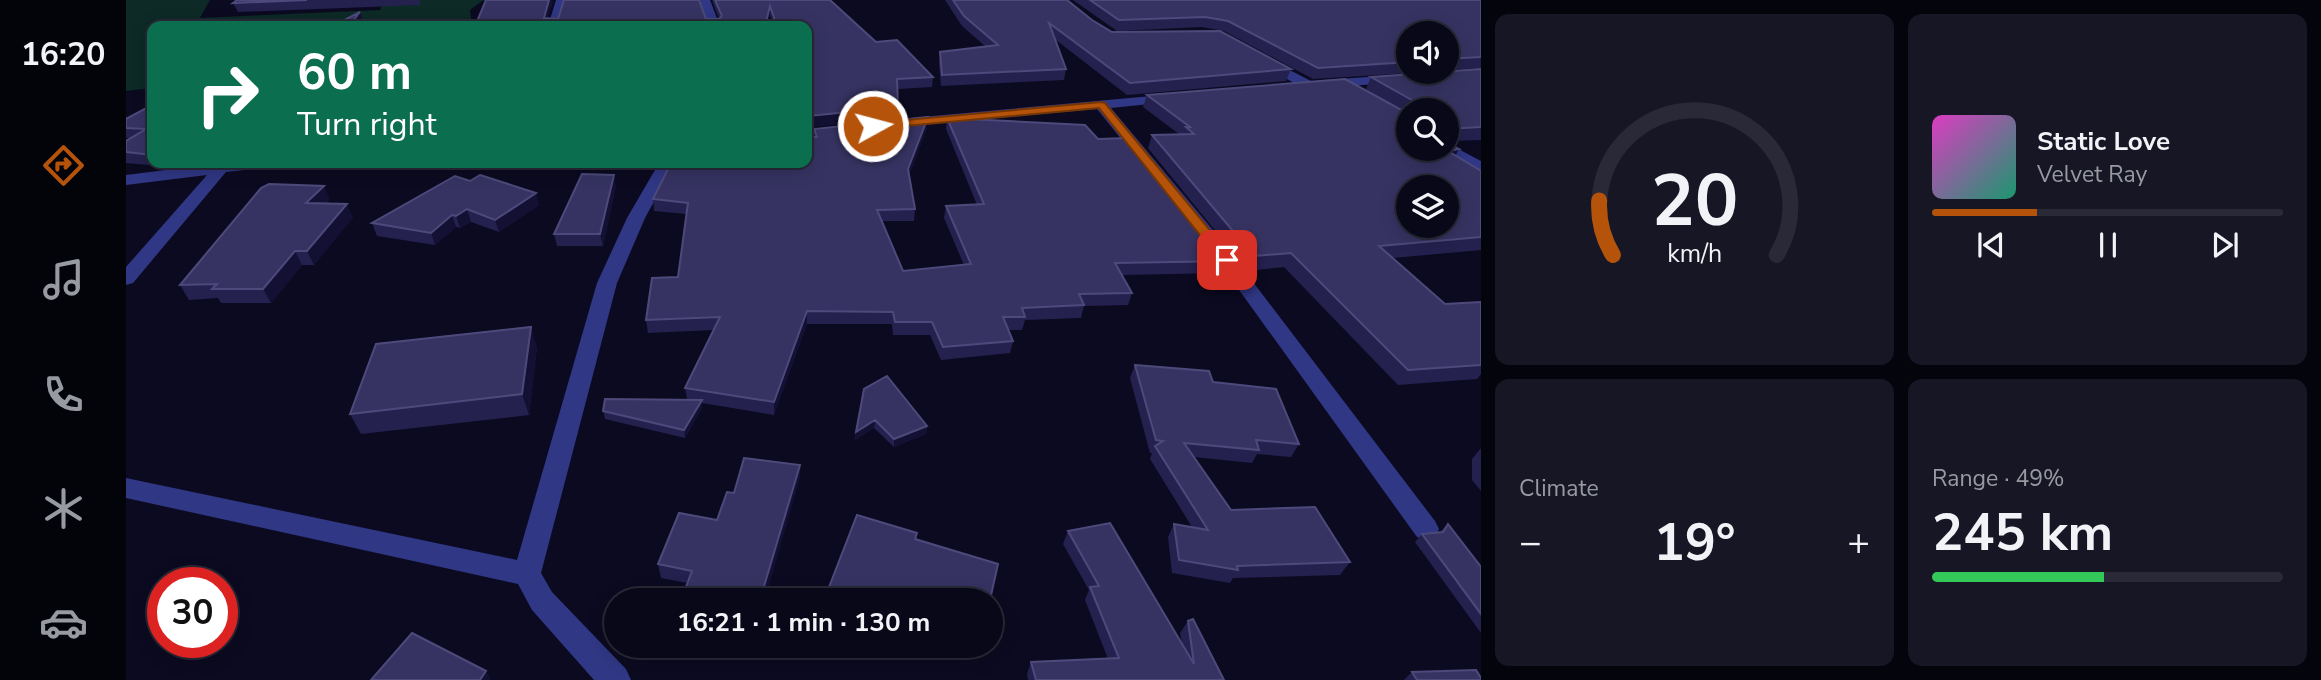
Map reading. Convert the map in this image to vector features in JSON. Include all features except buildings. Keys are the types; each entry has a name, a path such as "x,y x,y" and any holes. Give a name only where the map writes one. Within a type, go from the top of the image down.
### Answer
{"street":[{"path":"555,21 561,0"},
{"path":"705,0 712,21"},
{"path":"1251,54 1308,85"},
{"path":"1283,87 1396,80"},
{"path":"1341,83 1363,97"},
{"path":"887,124 1185,96"},
{"path":"1101,105 1212,240 1426,529"},
{"path":"812,133 861,128"},
{"path":"1459,154 1481,168"},
{"path":"126,180 222,168"},
{"path":"126,279 222,168"},
{"path":"615,680 542,601 527,574 607,283 636,218 664,168"},
{"path":"126,488 527,574"}],"green space":[{"path":"126,0 210,0 200,18 380,10 384,0 500,0 482,1 470,10 471,21 147,21 147,89 126,91"}],"route":[{"path":"873,126 1101,105 1227,260"}]}
